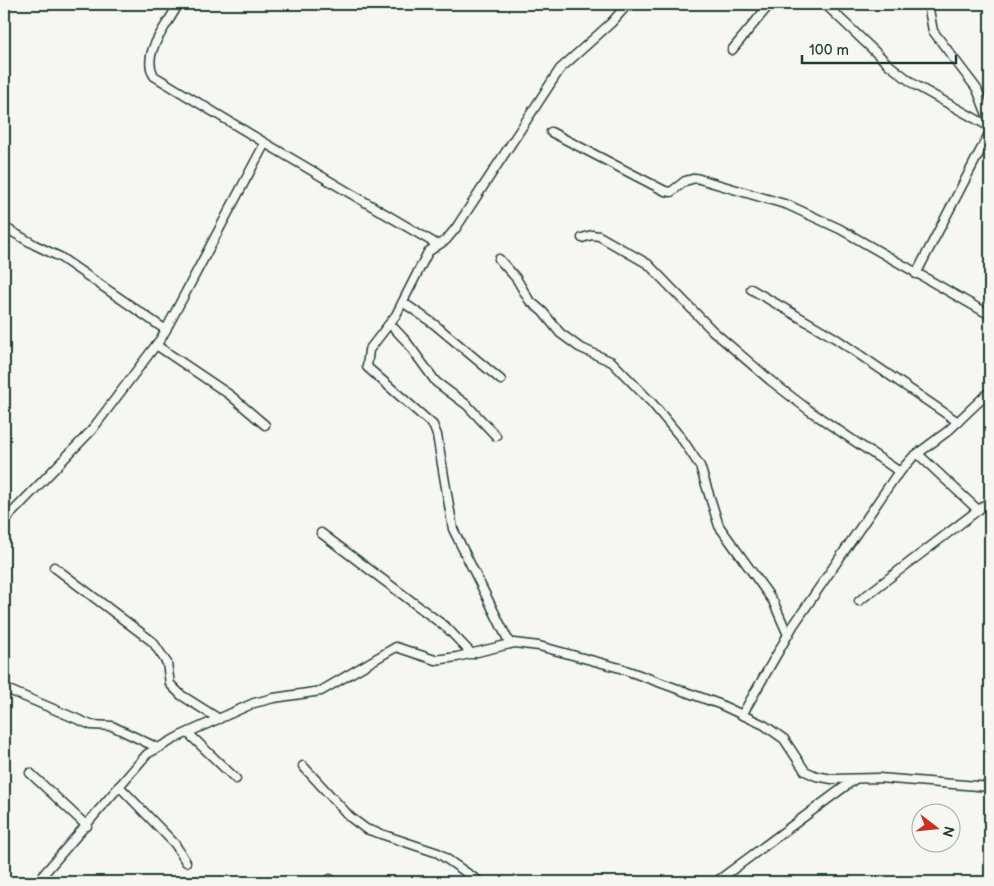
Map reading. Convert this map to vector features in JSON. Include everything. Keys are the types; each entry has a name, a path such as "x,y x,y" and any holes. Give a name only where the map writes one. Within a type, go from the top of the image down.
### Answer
{"street":[{"path":"178,4 152,49 150,69 154,76 438,245"},
{"path":"510,644 453,529 437,434 433,425 367,367 369,350 404,303 428,252 446,240 456,228 560,69 628,4"},
{"path":"732,50 770,4"},
{"path":"825,4 888,64 915,85 990,127"},
{"path":"928,4 933,31 977,88 990,123"},
{"path":"551,132 665,192 671,192 685,182 696,178 788,205 840,229 990,315"},
{"path":"916,274 990,132"},
{"path":"4,509 7,518 91,431 156,345 166,330 265,143"},
{"path":"4,227 34,245 60,257 166,330"},
{"path":"582,238 592,235 599,236 644,262 713,331 771,381 810,411 900,472"},
{"path":"499,259 516,278 529,300 543,312 560,333 579,347 612,362 652,403 682,439 700,466 719,526 773,601 788,635"},
{"path":"751,289 835,338 958,422"},
{"path":"404,303 434,324 501,380"},
{"path":"390,324 415,352 436,382 467,405 496,436"},
{"path":"156,345 230,394 265,425"},
{"path":"742,715 788,635 900,472 918,454 958,422 990,391"},
{"path":"918,454 977,509"},
{"path":"858,601 990,501"},
{"path":"322,532 447,628 472,654"},
{"path":"54,567 153,642 167,664 170,684 181,695 219,719"},
{"path":"37,882 147,754 188,733 261,701 321,691 396,647 435,660 472,654 510,644 538,646 620,668 764,724 784,739 805,771 816,776 990,787"},
{"path":"4,688 91,725 112,726 158,748"},
{"path":"188,733 236,779"},
{"path":"303,766 350,817 366,829 438,854 480,882"},
{"path":"30,773 87,826"},
{"path":"716,882 855,779"},
{"path":"119,786 175,844 186,862"}]}
